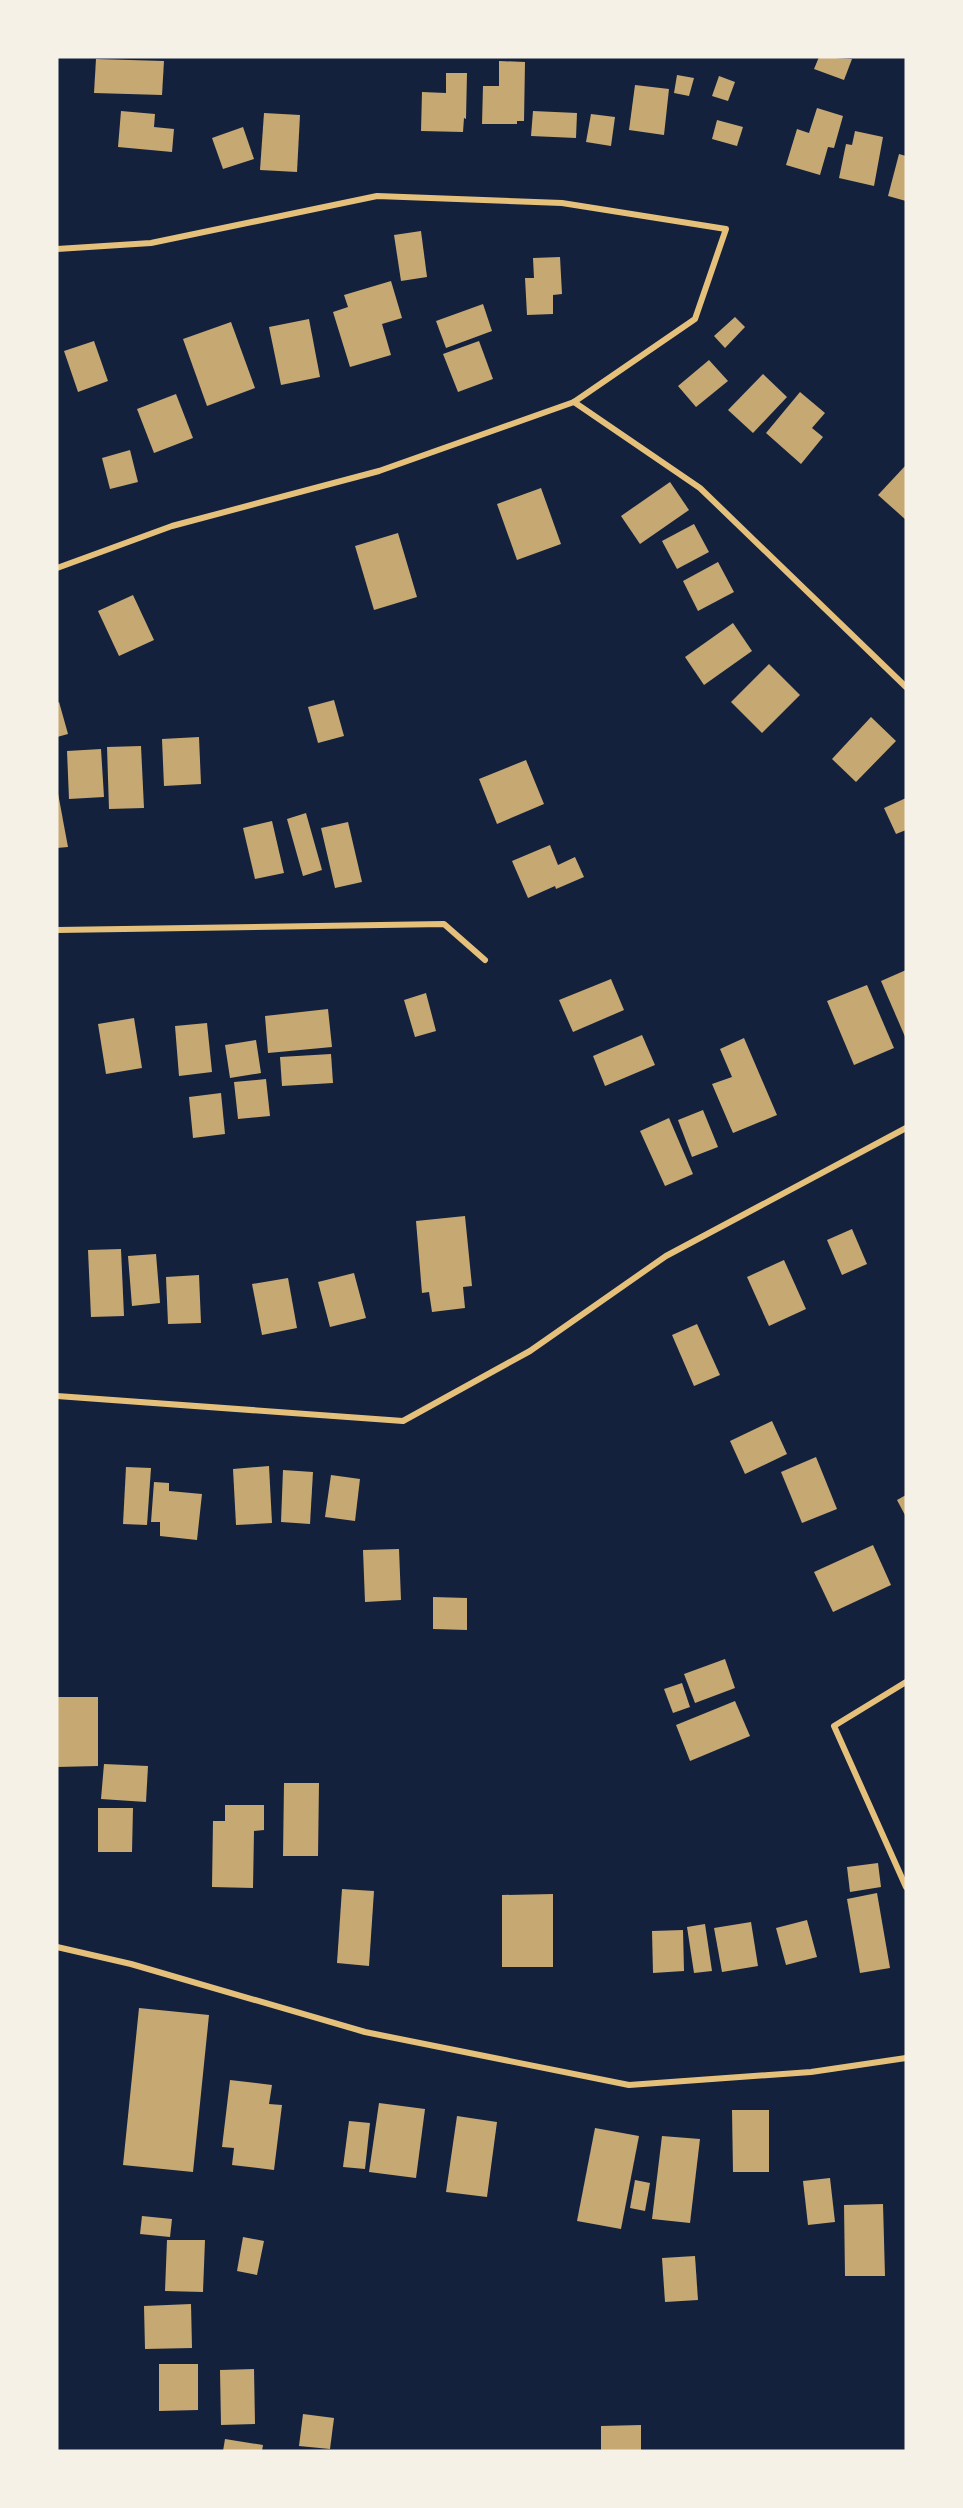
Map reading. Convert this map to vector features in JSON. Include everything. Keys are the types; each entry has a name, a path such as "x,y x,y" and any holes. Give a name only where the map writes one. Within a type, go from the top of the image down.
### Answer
{"street":[{"path":"57,249 152,243 377,196 562,204 726,229 695,319 574,402 379,471 172,526 57,568"},
{"path":"574,402 700,488 906,687"},
{"path":"57,930 444,924 485,960"},
{"path":"57,1396 403,1421 530,1351 666,1256 906,1128"},
{"path":"906,1682 834,1726 906,1887"},
{"path":"57,1947 131,1964 365,2032 629,2085 811,2072 906,2058"}],"building":[{"path":"819,57 852,59 844,80 814,69"},
{"path":"96,59 164,61 162,95 94,93"},
{"path":"499,61 525,62 524,121 517,121 517,124 482,124 483,86 499,86"},
{"path":"446,73 467,73 466,119 464,118 463,132 421,131 422,92 446,93"},
{"path":"677,75 694,78 689,96 674,93"},
{"path":"719,76 735,82 728,101 712,96"},
{"path":"635,85 669,89 664,135 629,130"},
{"path":"817,108 843,116 834,148 828,147 820,175 786,165 797,129 809,133"},
{"path":"121,111 155,114 154,127 174,129 172,152 118,147"},
{"path":"533,111 577,113 576,138 531,136"},
{"path":"264,113 300,115 297,172 260,170"},
{"path":"591,114 615,117 611,146 586,142"},
{"path":"717,120 743,127 737,146 712,139"},
{"path":"243,127 254,159 223,169 212,138"},
{"path":"855,131 883,137 874,186 839,178 846,144 852,145"},
{"path":"899,154 906,156 906,201 888,196"},
{"path":"421,231 427,277 401,281 394,235"},
{"path":"560,257 562,294 553,295 553,314 527,315 525,278 534,278 533,258"},
{"path":"391,281 402,318 382,324 391,355 350,367 333,312 348,307 344,295"},
{"path":"483,304 492,331 446,348 436,321"},
{"path":"735,317 745,327 725,348 714,336"},
{"path":"309,319 320,377 281,385 269,327"},
{"path":"231,322 255,388 207,406 183,339"},
{"path":"94,341 108,381 78,392 64,351"},
{"path":"479,341 493,379 458,392 443,354"},
{"path":"709,360 728,381 696,407 678,386"},
{"path":"763,374 787,397 753,433 728,410"},
{"path":"800,392 825,413 812,428 823,437 801,464 766,433"},
{"path":"176,394 193,438 154,453 137,409"},
{"path":"130,450 138,482 110,489 102,458"},
{"path":"906,465 906,520 878,495"},
{"path":"670,482 689,510 640,544 621,516"},
{"path":"541,488 561,544 517,560 497,504"},
{"path":"694,524 709,552 677,569 662,541"},
{"path":"398,533 417,597 374,610 355,546"},
{"path":"718,562 734,592 698,611 683,581"},
{"path":"133,595 154,640 119,656 98,611"},
{"path":"733,623 752,651 704,685 685,657"},
{"path":"769,664 800,695 762,733 731,702"},
{"path":"334,700 344,736 318,743 308,707"},
{"path":"59,702 68,734 57,737 57,703"},
{"path":"871,717 896,741 856,782 832,759"},
{"path":"199,737 201,784 164,786 162,739"},
{"path":"141,746 144,808 109,809 107,747"},
{"path":"101,749 104,797 69,799 67,751"},
{"path":"526,760 544,804 497,824 479,779"},
{"path":"57,788 68,847 57,848"},
{"path":"906,798 906,830 896,834 884,808"},
{"path":"306,813 322,870 303,876 287,819"},
{"path":"272,821 284,873 255,879 243,828"},
{"path":"348,822 362,882 335,888 321,828"},
{"path":"550,845 558,865 575,857 584,877 528,898 512,861"},
{"path":"906,970 906,1039 881,981"},
{"path":"611,979 624,1010 573,1032 559,1000"},
{"path":"867,985 894,1048 854,1065 827,1001"},
{"path":"426,993 436,1031 415,1037 404,1000"},
{"path":"328,1009 332,1047 268,1053 265,1016"},
{"path":"134,1018 142,1068 106,1074 98,1024"},
{"path":"207,1023 212,1072 179,1076 175,1026"},
{"path":"642,1035 655,1065 605,1086 593,1056"},
{"path":"744,1038 777,1115 733,1133 712,1084 732,1077 720,1049"},
{"path":"256,1040 261,1073 230,1078 225,1045"},
{"path":"331,1054 333,1083 282,1086 280,1057"},
{"path":"266,1079 270,1116 238,1119 234,1082"},
{"path":"221,1093 225,1134 193,1138 189,1097"},
{"path":"703,1110 718,1147 692,1157 678,1120"},
{"path":"669,1118 693,1174 665,1186 640,1131"},
{"path":"465,1216 472,1286 463,1287 465,1308 432,1312 429,1292 422,1293 416,1221"},
{"path":"852,1229 867,1264 842,1275 827,1240"},
{"path":"121,1249 124,1316 91,1317 88,1250"},
{"path":"156,1254 160,1303 132,1306 128,1256"},
{"path":"784,1260 806,1309 769,1326 747,1277"},
{"path":"354,1273 366,1318 330,1327 318,1282"},
{"path":"199,1275 201,1323 168,1324 166,1277"},
{"path":"288,1278 297,1328 262,1335 252,1284"},
{"path":"697,1324 720,1375 694,1386 672,1335"},
{"path":"772,1421 787,1454 745,1474 730,1441"},
{"path":"816,1457 837,1509 802,1523 781,1472"},
{"path":"269,1466 272,1523 236,1525 233,1469"},
{"path":"126,1467 151,1468 147,1525 123,1524"},
{"path":"283,1470 313,1472 310,1524 281,1522"},
{"path":"331,1475 360,1479 355,1521 325,1517"},
{"path":"154,1482 169,1483 169,1491 202,1494 197,1540 160,1536 160,1522 151,1522"},
{"path":"906,1495 906,1517 897,1500"},
{"path":"873,1545 891,1585 833,1612 814,1572"},
{"path":"399,1549 401,1600 365,1602 363,1550"},
{"path":"433,1597 467,1598 467,1630 433,1629"},
{"path":"725,1659 735,1688 695,1703 684,1674"},
{"path":"682,1683 690,1707 673,1713 664,1689"},
{"path":"57,1697 98,1697 98,1766 57,1767"},
{"path":"735,1701 750,1736 690,1761 676,1725"},
{"path":"104,1764 148,1766 146,1802 101,1799"},
{"path":"284,1783 319,1783 318,1856 283,1856"},
{"path":"225,1805 264,1805 264,1830 254,1831 253,1888 212,1887 213,1821 225,1821"},
{"path":"98,1808 133,1808 132,1852 98,1852"},
{"path":"878,1863 881,1887 850,1892 847,1867"},
{"path":"342,1889 374,1891 369,1966 337,1963"},
{"path":"877,1893 890,1968 860,1973 847,1899"},
{"path":"553,1894 553,1967 502,1967 502,1895"},
{"path":"807,1920 817,1957 786,1965 776,1928"},
{"path":"751,1922 758,1966 722,1972 714,1928"},
{"path":"705,1924 712,1971 694,1973 687,1927"},
{"path":"683,1930 684,1971 653,1973 652,1931"},
{"path":"139,2008 209,2015 193,2172 123,2165"},
{"path":"230,2080 272,2085 269,2104 282,2105 274,2170 232,2165 234,2148 222,2147"},
{"path":"379,2103 425,2109 416,2178 369,2172"},
{"path":"732,2110 769,2110 769,2172 733,2172"},
{"path":"457,2116 497,2122 487,2197 446,2192"},
{"path":"349,2121 370,2123 365,2169 343,2167"},
{"path":"595,2128 639,2136 621,2229 577,2221"},
{"path":"662,2136 700,2139 690,2223 652,2219"},
{"path":"830,2178 835,2222 808,2225 803,2181"},
{"path":"635,2180 650,2183 645,2211 630,2208"},
{"path":"883,2204 885,2276 845,2276 844,2205"},
{"path":"142,2216 172,2219 170,2237 140,2234"},
{"path":"243,2237 264,2241 257,2275 237,2271"},
{"path":"167,2240 205,2240 203,2292 165,2291"},
{"path":"695,2256 698,2300 665,2302 662,2258"},
{"path":"191,2304 192,2348 145,2349 144,2306"},
{"path":"159,2364 198,2364 198,2410 159,2411"},
{"path":"254,2369 255,2424 221,2425 220,2370"},
{"path":"303,2414 334,2418 330,2449 299,2446"},
{"path":"641,2425 641,2451 601,2451 601,2426"},
{"path":"225,2439 263,2445 262,2451 223,2451"}]}
